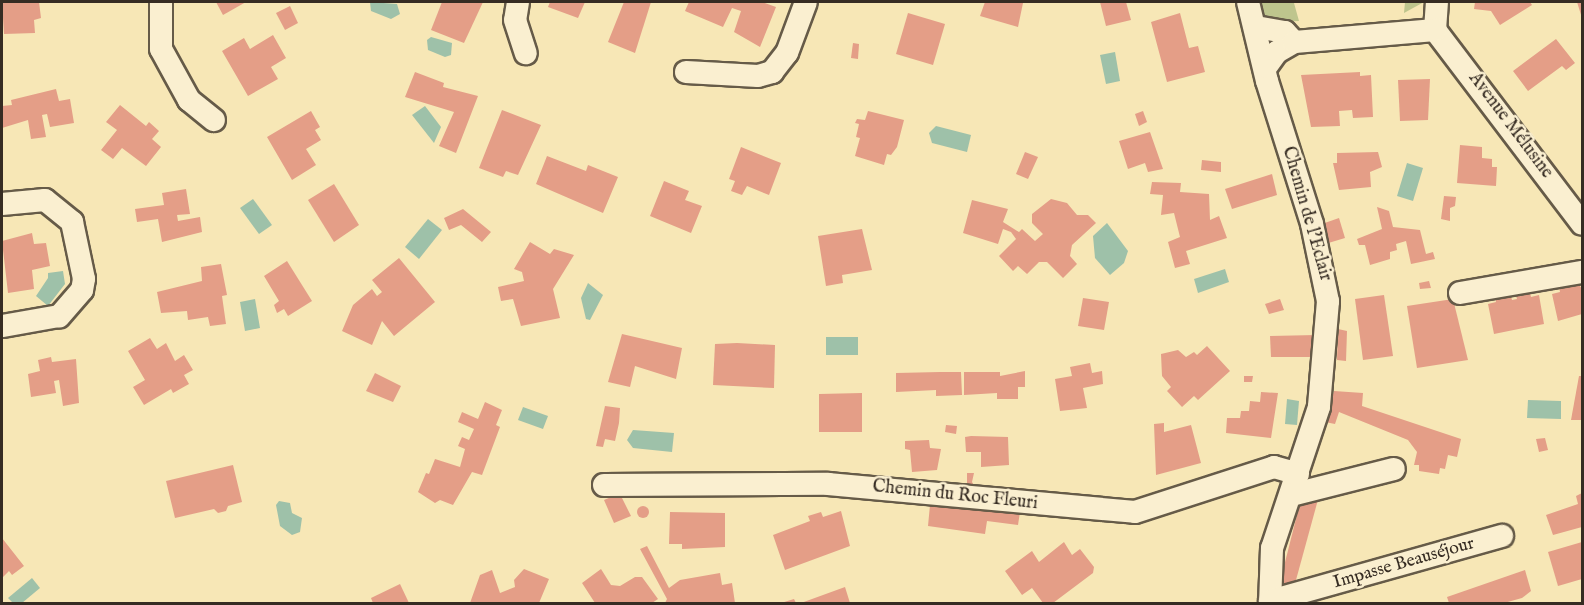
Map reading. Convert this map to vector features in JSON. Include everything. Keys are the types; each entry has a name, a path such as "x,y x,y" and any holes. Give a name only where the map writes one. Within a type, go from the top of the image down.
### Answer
{"street":[{"path":"161,2 161,49 189,100 214,120"},
{"path":"518,2 514,20 526,52"},
{"path":"686,72 758,76 772,72 787,53 806,2"},
{"name":"Chemin de l'Eclair","path":"1248,2 1327,282 1319,407 1272,548 1270,602"},
{"path":"1266,67 1277,52 1294,42 1435,30 1437,2"},
{"path":"1256,27 1285,32 1294,42"},
{"name":"Avenue Mélusine","path":"1435,30 1582,224"},
{"path":"2,204 45,200 72,222 84,279 82,290 58,316 2,326"},
{"path":"1460,293 1582,272"},
{"name":"Chemin du Roc Fleuri","path":"604,485 828,484 1135,512 1274,467 1298,474"},
{"path":"1291,495 1394,469"},
{"name":"Impasse Beauséjour","path":"1270,602 1311,598 1502,536"}],"shaded area":[{"path":"370,2 397,4 400,14 391,19 371,11"},
{"path":"1258,2 1311,2 1294,3 1299,21 1280,22 1263,15"},
{"path":"1405,2 1424,2 1404,13"},
{"path":"431,37 452,43 451,55 445,57 428,50 427,40"},
{"path":"1115,52 1120,81 1106,84 1100,55"},
{"path":"425,106 441,127 434,143 412,115"},
{"path":"936,126 971,135 967,152 932,143 929,133"},
{"path":"1407,163 1423,168 1413,201 1397,196"},
{"path":"253,199 272,225 259,234 240,208"},
{"path":"428,219 442,230 419,259 405,247"},
{"path":"1107,223 1128,251 1124,263 1110,275 1095,258 1093,236"},
{"path":"1225,269 1229,282 1198,293 1194,279"},
{"path":"63,271 65,284 48,306 36,296 48,278 48,273"},
{"path":"588,283 603,295 590,320 586,319 581,298"},
{"path":"255,299 260,328 245,331 240,302"},
{"path":"826,337 858,337 858,355 826,355"},
{"path":"1287,399 1299,401 1297,425 1285,424"},
{"path":"1528,400 1561,401 1561,419 1527,418"},
{"path":"523,407 548,416 543,429 518,420"},
{"path":"633,430 674,433 672,452 633,448 627,440"},
{"path":"279,501 290,503 292,513 302,518 300,532 292,535 280,526 276,505"},
{"path":"32,578 40,588 22,603 13,603 8,598"}],"building":[{"path":"2,2 39,2 41,18 34,20 35,33 4,34"},
{"path":"216,2 246,2 223,15"},
{"path":"442,2 483,2 464,43 431,30"},
{"path":"550,2 585,2 578,18 548,7"},
{"path":"624,2 651,2 635,53 608,42"},
{"path":"689,2 762,2 776,7 760,47 734,32 741,11 732,8 723,27 685,11"},
{"path":"985,2 1023,3 1018,27 980,16"},
{"path":"1100,2 1126,2 1131,20 1106,26"},
{"path":"1475,2 1530,2 1532,5 1500,25 1491,11 1474,9"},
{"path":"1577,2 1582,2 1582,18"},
{"path":"290,6 298,23 285,30 276,13"},
{"path":"908,13 945,24 933,65 896,54"},
{"path":"1180,13 1189,48 1198,46 1205,72 1167,82 1151,22"},
{"path":"273,35 286,58 271,67 278,79 248,96 222,51 244,38 250,49"},
{"path":"1556,39 1575,63 1566,70 1562,66 1528,91 1513,71"},
{"path":"853,43 859,44 858,59 851,58"},
{"path":"415,72 444,83 443,87 478,96 456,153 439,146 454,112 405,97"},
{"path":"1360,72 1360,76 1371,75 1373,117 1353,118 1352,110 1339,111 1340,126 1311,127 1301,75"},
{"path":"1430,79 1428,120 1400,121 1398,80"},
{"path":"56,89 59,101 70,99 74,123 50,127 47,114 42,115 46,137 31,139 28,120 2,128 2,106 12,105 11,100"},
{"path":"120,105 146,126 149,122 159,131 152,139 161,147 146,166 122,148 113,159 101,150 117,130 106,122"},
{"path":"502,110 541,125 518,175 506,171 503,177 479,168"},
{"path":"311,111 320,127 315,130 321,140 306,149 316,165 292,180 267,137"},
{"path":"868,111 904,120 897,147 891,155 887,154 884,165 855,156 860,138 856,137 859,124 855,123 857,119 865,120"},
{"path":"1143,111 1147,122 1139,126 1135,114"},
{"path":"1150,132 1163,169 1148,172 1145,163 1128,169 1119,141"},
{"path":"1460,145 1482,147 1482,158 1492,159 1492,167 1497,167 1496,186 1457,183"},
{"path":"741,147 781,163 769,195 747,186 742,195 731,191 735,181 729,179"},
{"path":"1025,152 1038,157 1028,179 1016,174"},
{"path":"1378,152 1382,167 1370,172 1371,187 1339,190 1333,163 1337,163 1337,153"},
{"path":"547,156 586,171 588,165 618,177 603,213 536,184"},
{"path":"1202,160 1221,162 1221,172 1201,170"},
{"path":"1272,174 1277,195 1232,209 1225,189"},
{"path":"664,181 689,191 685,200 702,206 691,233 650,216"},
{"path":"1152,182 1181,183 1180,192 1209,194 1210,220 1219,216 1227,238 1186,251 1190,264 1175,268 1168,242 1180,237 1174,213 1161,215 1163,195 1150,194"},
{"path":"334,184 359,225 334,242 308,200"},
{"path":"186,189 190,214 177,215 178,221 200,217 202,232 162,242 158,219 137,222 135,209 164,205 162,193"},
{"path":"1444,196 1456,197 1455,206 1450,208 1450,221 1441,219"},
{"path":"1051,199 1067,203 1077,215 1088,215 1096,223 1072,245 1070,256 1077,264 1063,278 1047,262 1039,262 1027,274 1018,266 1013,271 999,256 1016,239 1011,232 1003,229 998,244 963,233 972,200 1008,209 1003,222 1019,232 1022,229 1035,241 1043,234 1032,223 1032,214"},
{"path":"1377,207 1389,211 1393,227 1420,230 1426,254 1433,252 1435,259 1411,264 1406,241 1396,244 1397,250 1390,252 1390,259 1370,265 1365,245 1359,245 1357,239 1382,229"},
{"path":"463,209 491,232 482,242 461,225 449,230 444,218"},
{"path":"1339,218 1345,238 1325,244 1319,225"},
{"path":"862,229 872,270 842,275 843,283 826,286 818,236"},
{"path":"32,233 34,244 46,243 50,266 32,270 34,289 8,293 2,241"},
{"path":"530,242 550,254 554,249 574,255 553,289 560,318 521,326 513,299 501,301 498,287 524,281 522,272 514,269"},
{"path":"399,258 435,302 394,336 382,321 372,345 342,331 353,305 372,289 377,296 382,292 372,280"},
{"path":"287,261 312,301 288,316 284,309 277,313 274,305 279,301 264,276"},
{"path":"221,264 227,295 222,296 226,324 210,326 208,317 188,320 187,311 161,313 157,292 202,281 201,267"},
{"path":"1429,281 1431,288 1420,289 1419,283"},
{"path":"1577,282 1582,289 1582,314 1558,321 1552,294 1560,292 1559,287"},
{"path":"1529,289 1531,297 1539,295 1544,324 1494,334 1488,304 1496,302 1495,296 1510,293 1512,300 1517,299 1515,292"},
{"path":"1384,295 1393,356 1363,360 1355,299"},
{"path":"1083,298 1109,302 1104,330 1078,326"},
{"path":"1280,299 1284,310 1269,314 1265,304"},
{"path":"1453,299 1468,360 1417,368 1407,306"},
{"path":"1338,329 1347,331 1346,361 1337,360"},
{"path":"622,334 682,348 676,379 635,366 630,387 608,382"},
{"path":"1316,335 1315,357 1271,357 1270,336"},
{"path":"150,338 157,349 166,343 175,361 184,355 193,370 184,375 189,384 173,393 171,389 144,405 133,387 145,380 128,351"},
{"path":"715,344 775,345 774,388 713,385"},
{"path":"1207,346 1230,371 1198,400 1194,396 1182,407 1167,391 1171,387 1162,376 1161,354 1178,350 1186,357 1194,352 1197,355"},
{"path":"51,357 52,362 76,359 79,403 63,406 59,380 54,381 56,393 31,397 28,374 40,371 38,360"},
{"path":"1090,363 1092,373 1102,371 1103,384 1083,388 1087,408 1060,411 1055,379 1072,376 1070,367"},
{"path":"1025,371 1025,387 1018,387 1018,399 997,399 997,393 964,395 964,372 1000,372 1000,376"},
{"path":"961,372 962,395 936,396 936,390 896,392 896,373"},
{"path":"375,373 401,386 393,402 366,391"},
{"path":"1244,376 1253,376 1252,382 1244,382"},
{"path":"1579,376 1582,376 1582,420 1571,420"},
{"path":"1334,391 1363,393 1362,406 1461,439 1457,457 1448,455 1445,469 1440,468 1439,474 1419,471 1419,465 1414,465 1417,452 1408,440 1339,412 1335,424 1325,422"},
{"path":"1261,392 1278,393 1271,438 1226,433 1227,418 1240,418 1241,411 1249,411 1250,401 1260,402"},
{"path":"862,393 862,432 819,432 819,394"},
{"path":"485,402 502,410 496,425 500,427 482,475 472,472 453,505 440,500 435,503 418,492 426,473 429,474 435,459 460,467 465,449 458,446 462,437 469,440 474,429 458,422 462,412 478,419"},
{"path":"605,406 620,408 615,441 605,439 603,447 596,446"},
{"path":"1164,423 1164,432 1191,425 1201,463 1156,475 1154,424"},
{"path":"946,425 957,426 956,434 945,432"},
{"path":"965,437 1008,437 1009,465 981,467 981,452 966,452"},
{"path":"1545,438 1548,450 1539,452 1536,439"},
{"path":"929,440 930,448 941,449 937,470 912,472 910,450 905,449 905,441"},
{"path":"233,465 242,502 228,506 226,511 218,513 214,509 175,518 166,481"},
{"path":"967,473 974,473 972,482 976,489 967,489"},
{"path":"1582,493 1582,527 1553,535 1546,515 1578,504 1576,496"},
{"path":"616,495 621,496 631,516 614,523 604,500"},
{"path":"1319,496 1296,580 1279,586 1300,503"},
{"path":"953,503 1020,512 1018,525 987,521 985,534 928,526 930,505 950,507"},
{"path":"645,506 649,512 645,518 641,518 637,510"},
{"path":"841,511 850,546 785,570 773,535 810,521 808,516 821,512 823,517"},
{"path":"670,512 725,513 725,547 682,549 682,544 669,544"},
{"path":"2,538 24,566 12,575 9,571 2,578"},
{"path":"1064,542 1072,555 1080,549 1094,567 1093,573 1053,603 1043,603 1032,588 1022,595 1005,571 1032,551 1039,562"},
{"path":"1582,542 1582,579 1558,586 1548,552"},
{"path":"647,546 669,588 680,580 720,573 722,585 732,583 735,603 665,603 667,599 640,549"},
{"path":"524,569 549,579 539,603 470,603 480,575 492,570 500,593 515,587 514,580"},
{"path":"601,569 611,585 620,586 635,577 642,577 658,599 652,603 595,603 582,583"},
{"path":"1525,570 1531,591 1522,598 1504,603 1449,603 1447,597"},
{"path":"400,584 409,603 373,603 371,598"},
{"path":"845,587 850,603 801,603"},
{"path":"794,599 796,603 781,603"}]}
